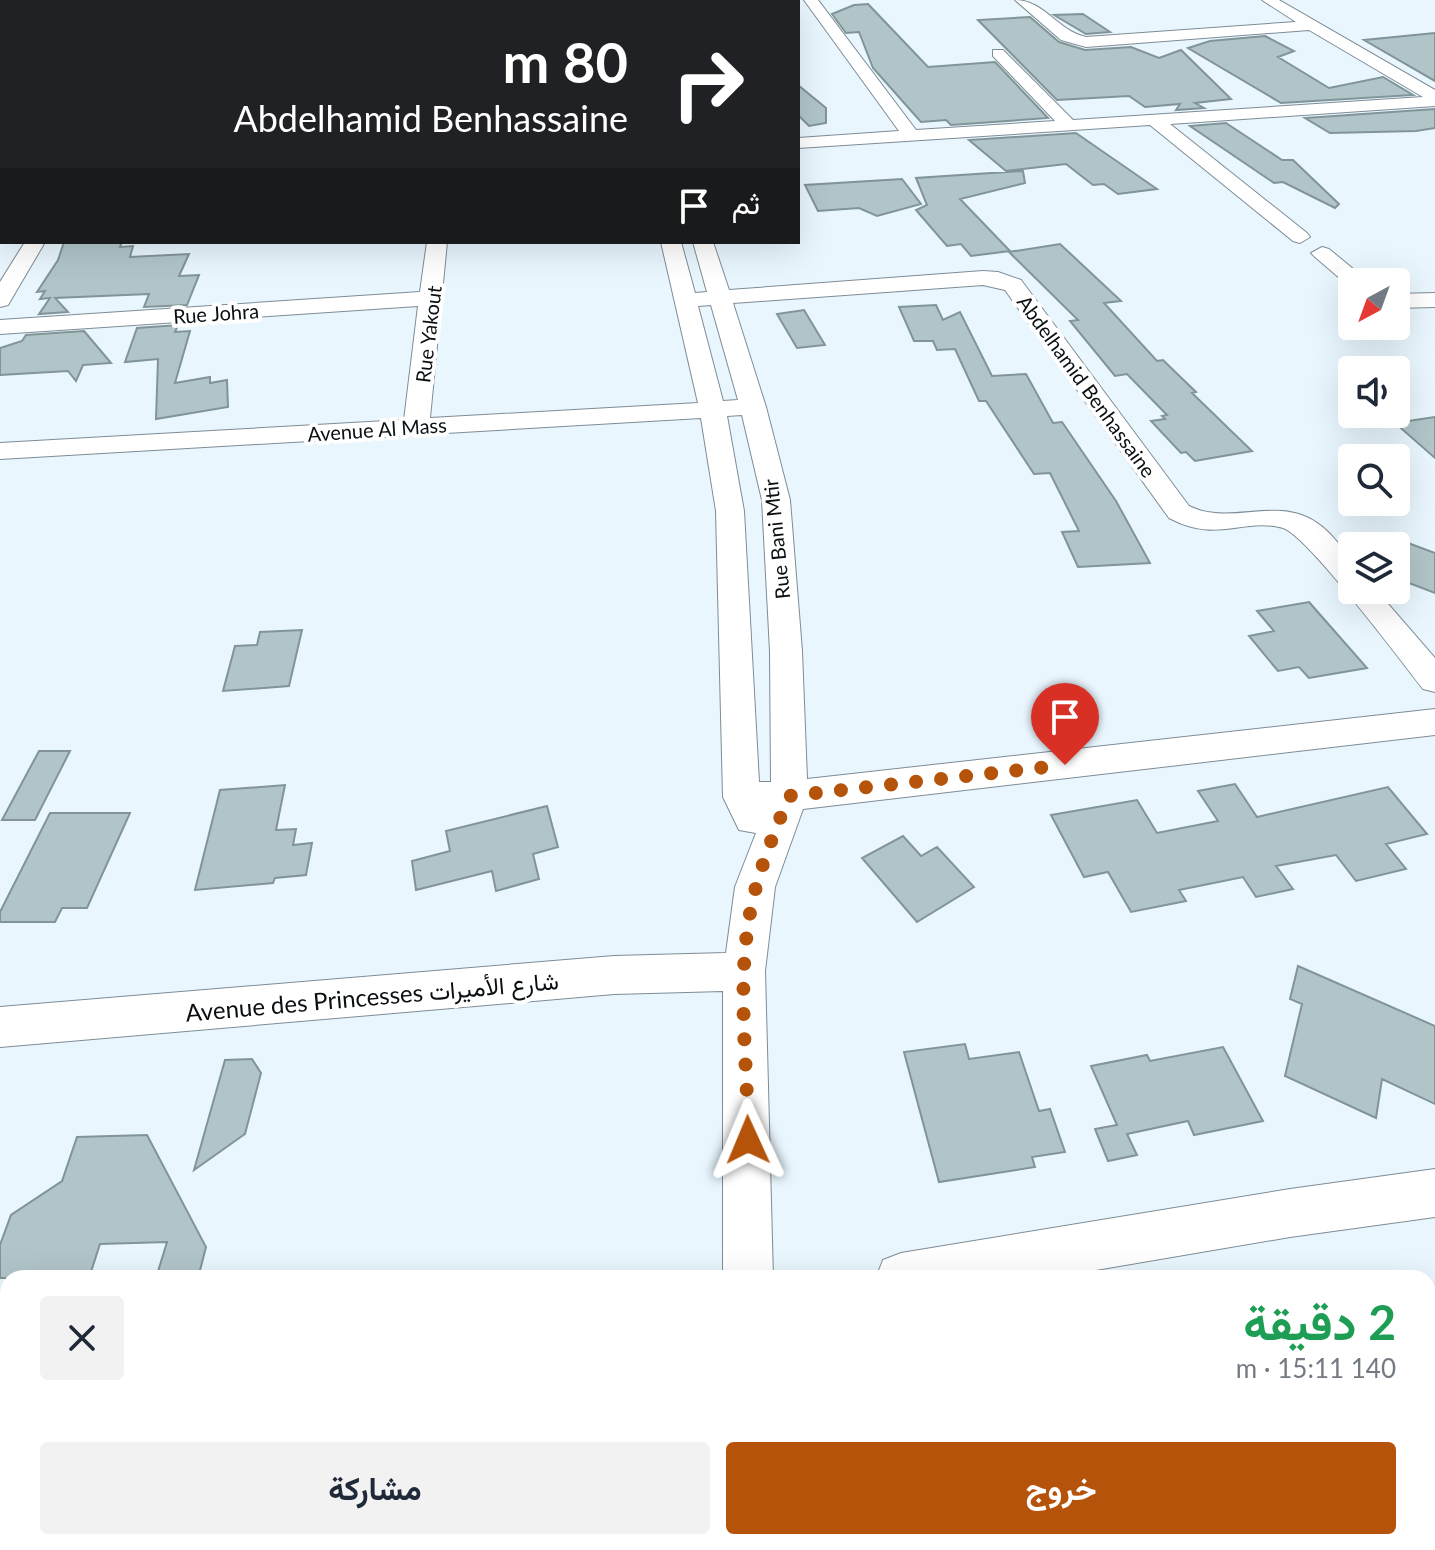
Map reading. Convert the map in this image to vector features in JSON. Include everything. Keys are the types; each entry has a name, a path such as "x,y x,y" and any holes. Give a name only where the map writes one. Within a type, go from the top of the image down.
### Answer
{"street":[{"path":"811,0 911,135"},
{"path":"1022,0 1066,37 1086,42 1312,25"},
{"path":"1269,0 1435,99"},
{"path":"998,53 1069,125"},
{"path":"800,143 1435,99"},
{"path":"1153,119 1300,237"},
{"path":"0,300 34,244"},
{"name":"Rue Yakout","path":"416,426 437,244"},
{"name":"Rue Bani Mtir","path":"672,244 713,411 730,511 741,797"},
{"name":"Rue Bani Mtir","path":"704,244 753,407 776,500 786,651 789,796"},
{"path":"1322,253 1341,268"},
{"name":"Abdelhamid Benhassaine","path":"687,300 983,278 1005,280 1013,285 1179,512 1193,520 1209,523 1262,516 1300,526 1311,533 1338,565"},
{"name":"Rue Johra","path":"0,327 433,298"},
{"path":"1410,301 1435,300"},
{"name":"Avenue Al Mass","path":"0,451 753,407"},
{"path":"1371,604 1435,680"},
{"path":"767,850 741,797 789,796 1435,722"},
{"path":"748,1270 744,971 749,917 767,850 789,796"},
{"name":"Avenue des Princesses شارع الأميرات","path":"0,1027 614,975 744,971"},
{"path":"949,1270 1290,1213 1435,1193"}],"building":[{"path":"868,4 928,67 995,62 1048,118 951,125 946,120 921,122 873,68 859,32 846,33 832,14 854,5"},
{"path":"1083,14 1110,32 1086,34 1054,15"},
{"path":"1030,17 1059,42 1085,50 1131,47 1159,58 1181,50 1231,99 1195,103 1204,108 1176,110 1180,104 1145,107 1129,96 1057,100 978,20"},
{"path":"1435,33 1435,81 1364,40"},
{"path":"1265,36 1294,51 1278,57 1329,88 1383,77 1413,95 1281,103 1188,48 1210,41"},
{"path":"800,87 826,108 826,123 809,126 800,117"},
{"path":"1435,109 1435,128 1416,131 1330,133 1305,118"},
{"path":"1226,123 1282,160 1293,160 1339,204 1335,208 1283,182 1274,183 1190,126"},
{"path":"1076,133 1157,189 1118,194 1104,184 1093,185 1066,164 1006,171 969,140"},
{"path":"1023,171 1025,183 960,199 1010,251 971,256 961,244 947,246 916,210 927,205 916,178"},
{"path":"902,179 921,204 877,216 859,208 818,211 805,185"},
{"path":"63,244 121,244 120,247 133,246 130,257 189,254 179,276 199,275 187,305 144,307 149,294 55,298 68,312 39,314 50,298 40,299 45,291 37,292 58,260"},
{"path":"1060,244 1121,301 1104,303 1157,361 1163,360 1252,451 1195,461 1186,452 1181,453 1151,421 1165,419 1162,416 1167,415 1127,374 1115,376 1070,321 1078,320 1009,252"},
{"path":"936,305 943,320 960,312 992,376 1026,374 1053,423 1062,422 1116,501 1150,563 1078,567 1062,532 1079,531 1050,473 1034,474 986,401 979,401 955,349 937,350 933,341 914,341 899,307"},
{"path":"804,310 825,345 797,348 777,314"},
{"path":"178,325 175,332 190,331 175,383 210,377 210,383 227,380 228,407 156,419 158,359 125,362 137,328"},
{"path":"84,331 111,363 83,365 76,381 68,371 0,375 0,348 22,341 26,335"},
{"path":"1435,417 1435,458 1401,428 1410,428 1410,421"},
{"path":"1410,544 1435,553 1435,593 1410,583"},
{"path":"1309,602 1367,668 1309,678 1299,667 1278,671 1249,636 1274,631 1257,611"},
{"path":"302,630 289,686 223,691 235,646 257,645 260,632"},
{"path":"39,751 70,751 35,820 2,820"},
{"path":"1235,784 1257,817 1388,787 1427,834 1386,844 1406,869 1356,881 1336,855 1276,866 1293,889 1256,897 1243,877 1179,890 1186,901 1131,912 1108,872 1084,877 1051,815 1137,800 1157,833 1218,821 1198,791"},
{"path":"285,785 276,830 296,829 293,845 312,843 306,875 275,878 273,883 195,890 220,790"},
{"path":"547,806 558,847 533,854 539,879 496,891 492,871 416,890 412,861 450,851 446,831"},
{"path":"50,813 130,813 87,908 62,908 55,922 0,922 0,912"},
{"path":"903,836 921,856 937,847 974,887 917,922 862,858"},
{"path":"1298,966 1435,1026 1435,1104 1382,1079 1376,1118 1285,1076 1302,1004 1290,999"},
{"path":"965,1044 969,1059 1019,1052 1039,1111 1050,1109 1065,1152 1032,1157 1035,1167 939,1182 904,1052"},
{"path":"1223,1047 1263,1121 1194,1135 1188,1121 1127,1134 1137,1155 1108,1161 1095,1129 1117,1125 1091,1066 1147,1055 1150,1061"},
{"path":"252,1059 261,1073 245,1134 194,1170 225,1060"},
{"path":"147,1135 206,1247 200,1270 158,1270 167,1242 100,1244 92,1270 0,1270 0,1245 11,1215 62,1181 77,1137"}],"route":[{"path":"748,1140 746,936 755,887 789,796 1065,765"}]}
